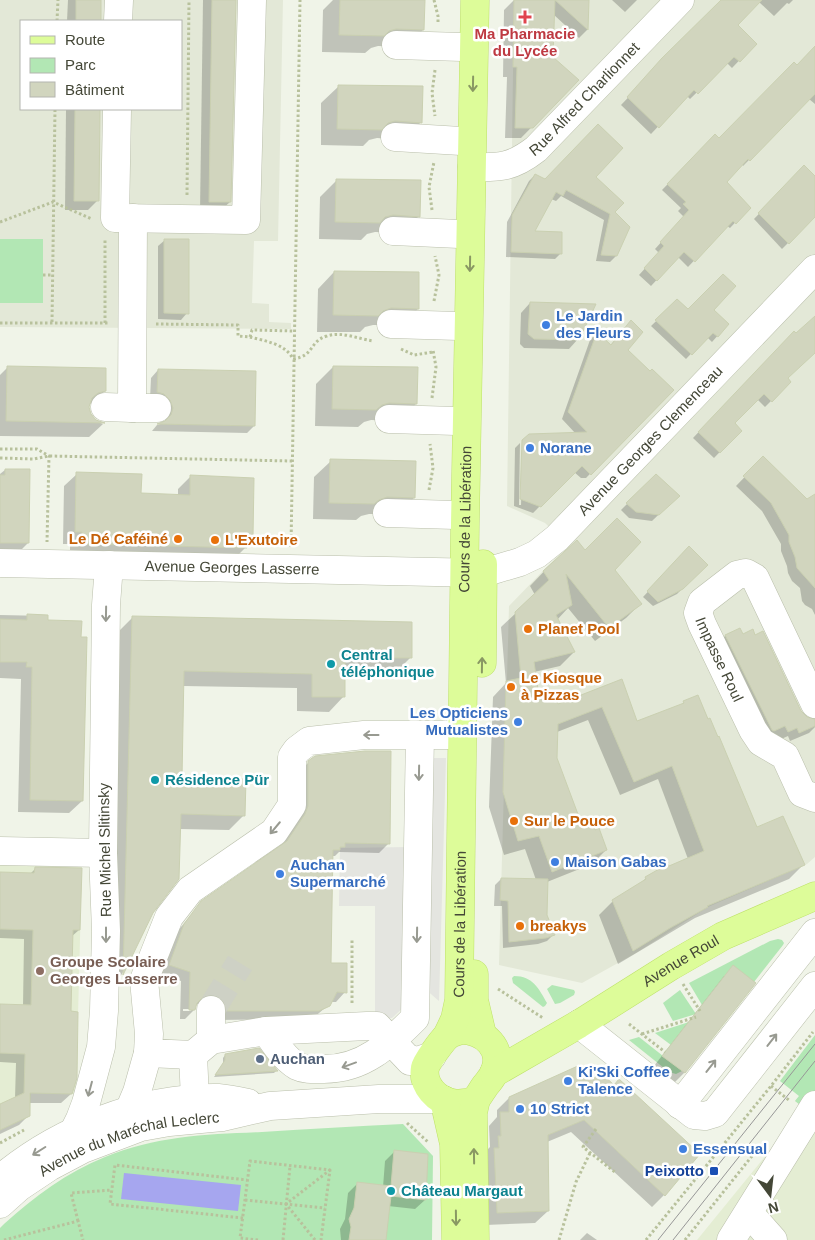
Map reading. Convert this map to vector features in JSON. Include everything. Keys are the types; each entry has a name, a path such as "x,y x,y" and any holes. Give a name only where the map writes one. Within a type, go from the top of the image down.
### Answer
{"main road":[{"name":"Cours de la Libération","path":"435,1053 455,1019 459,1000 462,726 473,573 481,167 475,0"},
{"name":"Cours de la Libération","path":"481,167 494,0"},
{"name":"Cours de la Libération","path":"473,573 483,612 474,984 474,1000 482,1034"},
{"name":"Avenue Roul","path":"482,1034 503,1040 579,1024 671,966 723,936 813,904"},
{"path":"475,1240 473,1113 476,1099 494,1073 496,1054 489,1040 482,1034 472,1030 461,1030 435,1053 425,1074 430,1088 443,1100 455,1104 476,1099"},
{"name":"Avenue Roul","path":"494,1073 549,1030"},
{"path":"443,1100 454,1144 456,1240"}],"street":[{"path":"118,20 119,0"},
{"path":"117,110 115,218 246,220 252,0"},
{"name":"Rue Alfred Charlionnet","path":"481,167 506,166 522,160 536,149 680,0"},
{"path":"396,45 462,47"},
{"path":"395,137 461,141"},
{"path":"131,407 133,218"},
{"path":"393,231 459,234"},
{"name":"Avenue Georges Clemenceau","path":"473,573 520,562 537,554 556,538 815,269"},
{"path":"385,333 458,326"},
{"path":"389,419 456,421"},
{"path":"387,513 455,515"},
{"name":"Avenue Georges Lasserre","path":"0,563 473,573"},
{"name":"Rue Michel Slitinsky","path":"74,1131 86,1103 101,1047 104,1011 106,931 103,853 106,605 109,565"},
{"name":"Impasse Roul","path":"815,704 756,578 746,573 737,575 702,602 698,613 702,624 753,730 761,742 785,756 802,793 815,798"},
{"path":"129,1111 137,1092 148,1053 149,1034 144,980 169,917 190,890 274,832 292,805 292,757 297,750 309,741 364,735 452,736 462,726"},
{"path":"266,1031 276,1046 296,1065 306,1069 340,1069 374,1055 392,1042 415,1018 420,735"},
{"path":"0,851 103,853"},
{"path":"680,1105 815,932"},
{"path":"579,1024 694,1116 704,1116 715,1112 815,986"},
{"path":"169,1122 187,1110 195,1100 202,1047 211,1010"},
{"path":"148,1053 202,1047 266,1031 367,1026 377,1026 410,1061 420,1060 435,1053"},
{"path":"382,1099 435,1053"},
{"name":"Avenue du Maréchal Leclerc","path":"0,1179 39,1150 74,1131 129,1111 195,1100 220,1098 270,1106"},
{"name":"Avenue du Maréchal Leclerc","path":"0,1204 19,1187 49,1167 83,1149 141,1127 169,1122 222,1117 270,1106 382,1099 443,1100"},
{"path":"731,1240 815,1105"},
{"path":"748,1213 772,1240"}],"path":[{"path":"57,20 58,0"},
{"path":"187,219 189,0"},
{"path":"290,570 300,0"},
{"path":"52,322 55,110"},
{"path":"0,222 53,202 97,221"},
{"path":"105,234 105,323"},
{"path":"43,275 52,275"},
{"path":"293,359 308,354 317,341 327,335 348,336 385,333"},
{"path":"250,337 281,347 288,351 293,359"},
{"path":"414,354 433,352"},
{"path":"0,448 36,449 49,456"},
{"path":"0,458 34,459 49,456 292,461"},
{"path":"46,564 49,456"},
{"path":"682,983 700,1011"},
{"path":"497,989 549,1030"},
{"path":"642,1034 696,1017"},
{"path":"629,1024 665,1052"},
{"path":"646,1240 771,1086 815,1028"},
{"path":"404,1120 430,1144"},
{"path":"596,1129 583,1147 616,1173"},
{"path":"685,1240 761,1145"},
{"path":"559,1240 576,1182 590,1153"},
{"path":"258,1240 240,1238 250,1161 330,1170"},
{"path":"243,1218 110,1204 115,1165 248,1180"},
{"path":"283,1240 290,1166"},
{"path":"286,1204 330,1170"},
{"path":"322,1240 330,1170"},
{"path":"83,1240 72,1193 112,1190"},
{"path":"245,1200 326,1208"},
{"path":"286,1204 315,1240"},
{"path":"4,1240 78,1221"}],"shaded area":[{"path":"0,0 283,0 278,241 254,241 252,303 269,304 269,322 291,323 291,329 0,327"},
{"path":"514,0 815,0 815,857 807,864 708,907 636,953 582,983 499,965 509,606 568,545 545,523 507,506"},
{"path":"410,758 446,758 439,1001 424,988 392,1018 375,1018 375,906 339,906 340,848 409,847"},
{"name":"Groupe Scolaire Georges Lasserre","path":"0,859 82,861 76,1094 31,1093 30,1116 0,1130"},
{"path":"815,1077 815,1240 697,1240 802,1111 804,1107 795,1101"}],"green space":[{"path":"0,239 43,239 43,303 0,303"},
{"path":"782,940 783,945 754,982 702,1005 689,983 770,941"},
{"path":"514,976 526,978 535,984 547,1003 545,1006 543,1007 513,983 512,978"},
{"path":"552,985 574,990 574,995 555,1004 547,989"},
{"path":"680,990 696,1014 673,1021 663,1003"},
{"path":"689,1022 671,1045 655,1033"},
{"path":"815,1035 815,1091 804,1108 795,1101 799,1096 780,1081"},
{"path":"639,1037 682,1071 676,1074 669,1072 629,1040"},
{"path":"403,1124 433,1156 432,1240 0,1240 0,1228 39,1195 77,1170 124,1150 163,1140 202,1135"}],"water":[{"path":"124,1173 241,1185 238,1211 121,1199"}],"building":[{"path":"76,0 101,0 101,20 76,20"},
{"path":"212,0 236,0 231,202 209,202"},
{"path":"340,0 425,0 424,30 396,29 389,31 384,36 339,35"},
{"path":"514,0 555,0 553,57 579,80 533,128 515,128 517,67 513,67"},
{"path":"555,0 589,0 588,30"},
{"path":"721,0 762,0 738,25 757,44 740,62 734,57 698,94 694,90 659,128 627,97 662,58"},
{"path":"815,46 815,94 727,182 751,208 736,224 733,221 695,262 684,252 657,281 644,268 664,246 660,242 689,210 683,204 686,202 667,184 715,134 719,138 794,62 797,65"},
{"path":"338,85 423,86 422,123 395,121 388,123 382,130 337,129"},
{"path":"75,110 100,110 99,201 74,201"},
{"path":"598,124 623,148 596,177 624,203 615,212 630,227 617,256 601,255 610,214 566,190 563,196 556,192 535,231 562,232 562,254 511,252 512,215 535,174 545,179"},
{"path":"804,165 815,176 815,217 789,244 758,213"},
{"path":"336,179 421,180 420,217 393,215 385,217 380,223 335,222"},
{"path":"164,239 189,239 189,314 164,313"},
{"path":"334,271 419,272 419,309 391,308 383,311 378,316 333,315"},
{"path":"723,274 736,286 714,310 729,324 718,337 713,333 692,355 655,320 677,299 688,309"},
{"path":"530,302 596,304 579,340 534,339 528,334"},
{"path":"815,316 815,353 788,378 791,382 772,402 764,394 735,423 742,431 720,453 698,432 794,331 796,333"},
{"path":"631,320 643,332 628,350 674,390 591,475 582,466 541,507 520,499 522,440 529,434 587,432 568,412 597,332 611,345"},
{"path":"7,366 106,368 106,391 98,393 92,398 89,407 91,414 96,420 105,423 6,421"},
{"path":"333,366 418,367 417,404 389,403 382,405 376,410 332,409"},
{"path":"158,369 256,371 255,426 157,424 165,421 171,415 173,408 170,400 164,394 157,392"},
{"path":"763,456 807,499 815,494 815,588 797,568 789,542 789,535 771,503 743,476"},
{"path":"330,459 416,461 415,498 387,497 374,504 329,503"},
{"path":"5,469 30,469 29,543 0,543 0,475 5,475"},
{"path":"76,472 142,474 141,493 190,495 190,475 254,478 253,537 247,537 247,548 82,544 82,532 75,532"},
{"path":"656,474 680,496 659,515 636,512 626,503"},
{"path":"617,518 641,542 615,570 642,604 609,628 566,574 572,605 556,615 575,652 534,662 539,696 553,691 558,704 622,679 637,721 684,703 683,701 698,695 708,719 710,718 719,736 757,827 783,816 805,865 707,906 633,951 612,900 646,879 645,877 668,864 669,866 704,851 672,766 634,782 602,707 558,724 557,758 582,825 591,821 595,830 599,828 607,850 552,872 539,836 518,841 503,792 506,681 521,678 515,612 549,580 543,571 577,540 585,550"},
{"path":"689,546 708,565 683,589 658,602 647,591"},
{"path":"27,614 48,615 48,620 82,621 81,637 87,637 83,801 30,800 32,667 26,667 27,662 0,662 0,619 27,620"},
{"name":"Résidence Pür","path":"132,616 412,622 412,658 345,658 345,697 312,697 312,674 184,671 182,778 246,779 245,816 181,814 179,879 153,913 123,975"},
{"path":"740,628 743,634 753,629 755,635 763,631 801,711 807,717 815,719 815,726 799,733 797,728 788,732 785,726 774,731 772,730 725,635"},
{"name":"Auchan Supermarché","path":"365,751 391,751 390,844 345,843 345,847 340,847 340,850 333,850 331,963 347,963 347,993 337,992 330,1006 319,1011 227,1011 224,1002 218,996 211,994 203,997 197,1003 195,1010 189,1010 190,972 169,965 184,924 201,901 287,841 305,814 308,806 308,761 315,756"},
{"name":"Groupe Scolaire Georges Lasserre","path":"35,867 82,868 80,930 73,930 71,1011 78,1012 77,1078 72,1094 30,1093 30,1116 0,1130 0,1104 24,1093 25,1054 0,1053 0,1004 31,1005 33,930 0,929 0,872 34,873"},
{"path":"501,878 548,879 547,915 555,935 546,938 509,942 508,901 500,900"},
{"path":"733,965 756,983 685,1073 662,1056"},
{"path":"259,1048 278,1071 215,1075 225,1060 225,1054"},
{"path":"580,1065 594,1078 600,1072 614,1085 619,1079 700,1154 665,1196 584,1120 548,1135 549,1211 497,1213 494,1148 499,1148 498,1136 501,1136 500,1112 509,1112 509,1097"},
{"name":"Château Margaut","path":"394,1150 428,1154 426,1200 391,1196 386,1240 349,1240 351,1227 349,1219 354,1208 357,1182 391,1186"}],"tunnel":[{"path":"211,1010 240,963"}],"tram line":[{"path":"658,1240 815,1044"},
{"path":"673,1240 815,1061"}],"place":[{"name":"Ma Pharmacie du Lycée","path":"525,17"},
{"name":"Le Jardin des Fleurs","path":"546,325"},
{"name":"Norane","path":"530,448"},
{"name":"Le Dé Caféiné","path":"178,539"},
{"name":"L'Exutoire","path":"215,540"},
{"name":"Planet Pool","path":"528,629"},
{"name":"Central téléphonique","path":"331,664"},
{"name":"Le Kiosque à Pizzas","path":"511,687"},
{"name":"Les Opticiens Mutualistes","path":"518,722"},
{"name":"Résidence Pür","path":"155,780"},
{"name":"Sur le Pouce","path":"514,821"},
{"name":"Maison Gabas","path":"555,862"},
{"name":"Auchan Supermarché","path":"280,874"},
{"name":"breakys","path":"520,926"},
{"name":"Groupe Scolaire Georges Lasserre","path":"40,971"},
{"name":"Auchan","path":"260,1059"},
{"name":"Ki'Ski Coffee Talence","path":"568,1081"},
{"name":"10 Strict","path":"520,1109"},
{"name":"Essensual","path":"683,1149"},
{"name":"Peixotto","path":"714,1171"},
{"name":"Château Margaut","path":"391,1191"}]}
